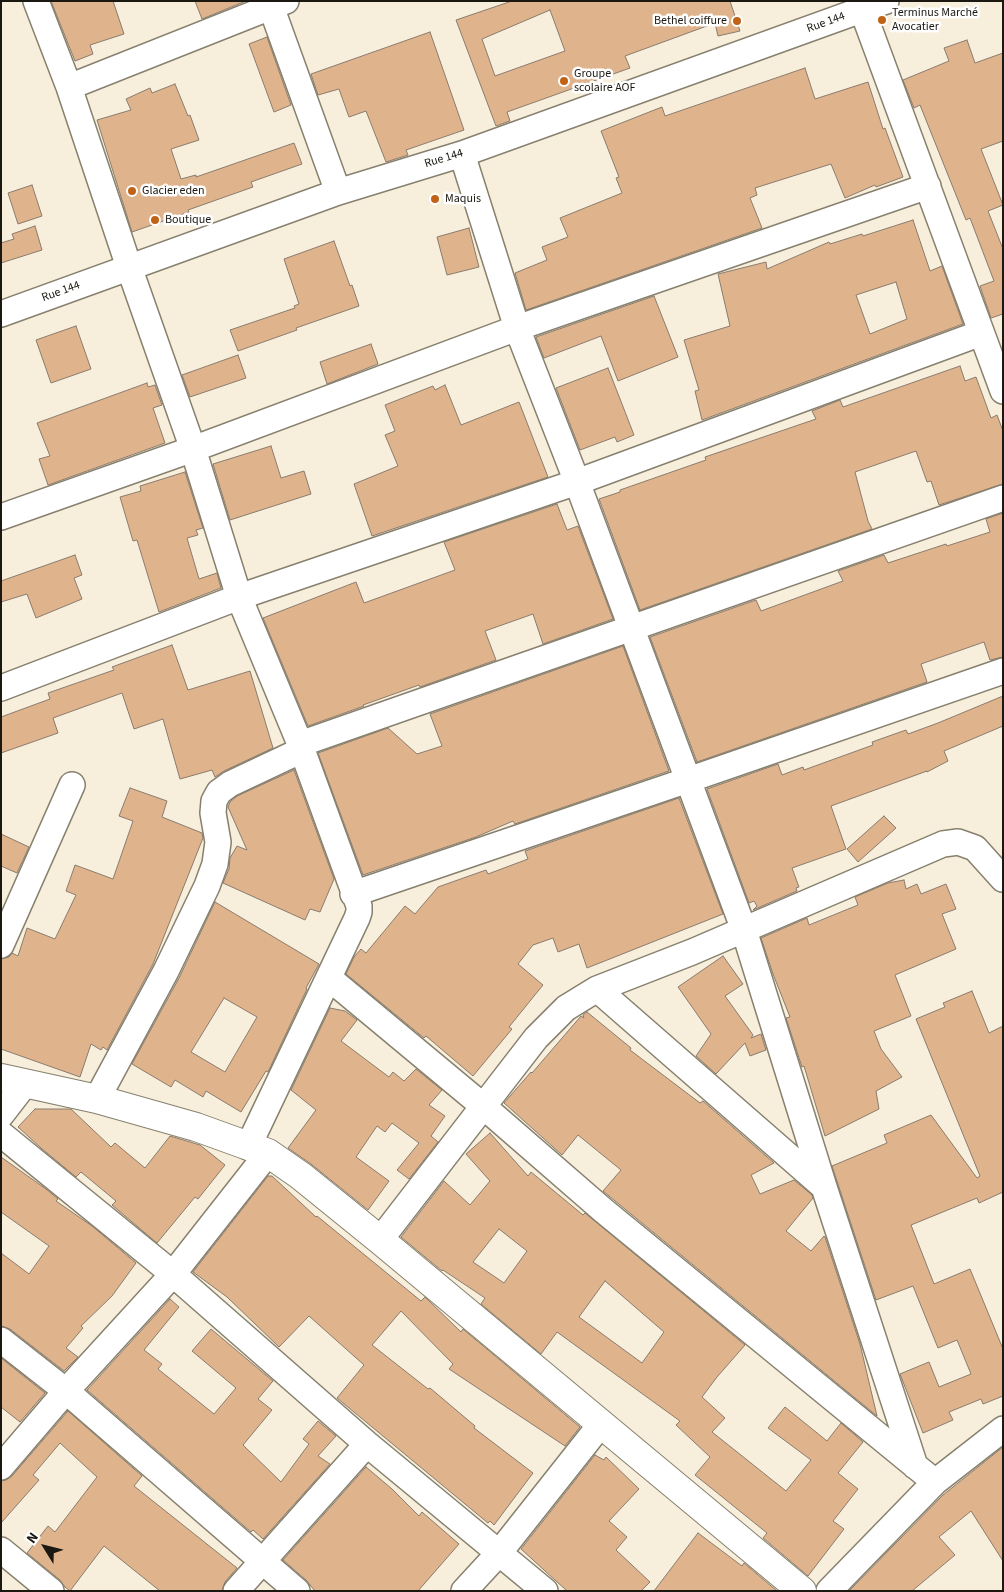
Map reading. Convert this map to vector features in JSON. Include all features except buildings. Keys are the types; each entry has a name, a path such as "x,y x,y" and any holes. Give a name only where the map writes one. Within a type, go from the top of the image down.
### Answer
{"street":[{"path":"1,1466 66,1391 173,1274 258,1150 329,978 359,912 359,906 301,747 239,597 194,449 129,267 69,87 36,1"},
{"name":"Rue 144","path":"1,314 338,192 462,154 861,6 886,1"},
{"path":"69,87 276,3 338,192"},
{"path":"861,6 1003,391"},
{"path":"462,154 517,328 577,482 744,930 824,1187 915,1466"},
{"path":"1,517 194,449 517,328 928,186"},
{"path":"1,688 239,597 577,482 981,334"},
{"path":"97,1100 166,971 207,886 215,864 218,842 213,813 214,801 219,792 230,784 301,747 1003,498"},
{"path":"354,894 1003,671"},
{"path":"1,945 72,785"},
{"path":"380,1240 536,1038 566,1008 597,989 692,952 943,844 958,842 975,848 1003,879"},
{"path":"329,978 484,1106 604,1211 935,1482"},
{"path":"597,989 824,1187"},
{"path":"1,1114 13,1081 97,1100 196,1127 258,1150 301,1176 380,1240 802,1591"},
{"path":"1,1134 173,1274 367,1444 545,1591"},
{"path":"1,1340 66,1391 297,1591"},
{"path":"464,1591 499,1553 601,1424"},
{"path":"829,1591 935,1482 1003,1429"},
{"path":"236,1591 367,1444"},
{"path":"1,1550 51,1591"}],"place":[{"name":"Terminus Marché Avocatier","path":"882,20"},
{"name":"Bethel coiffure","path":"737,21"},
{"name":"Groupe scolaire AOF","path":"564,81"},
{"name":"Glacier eden","path":"132,191"},
{"name":"Maquis","path":"435,199"},
{"name":"Boutique","path":"155,220"}]}
